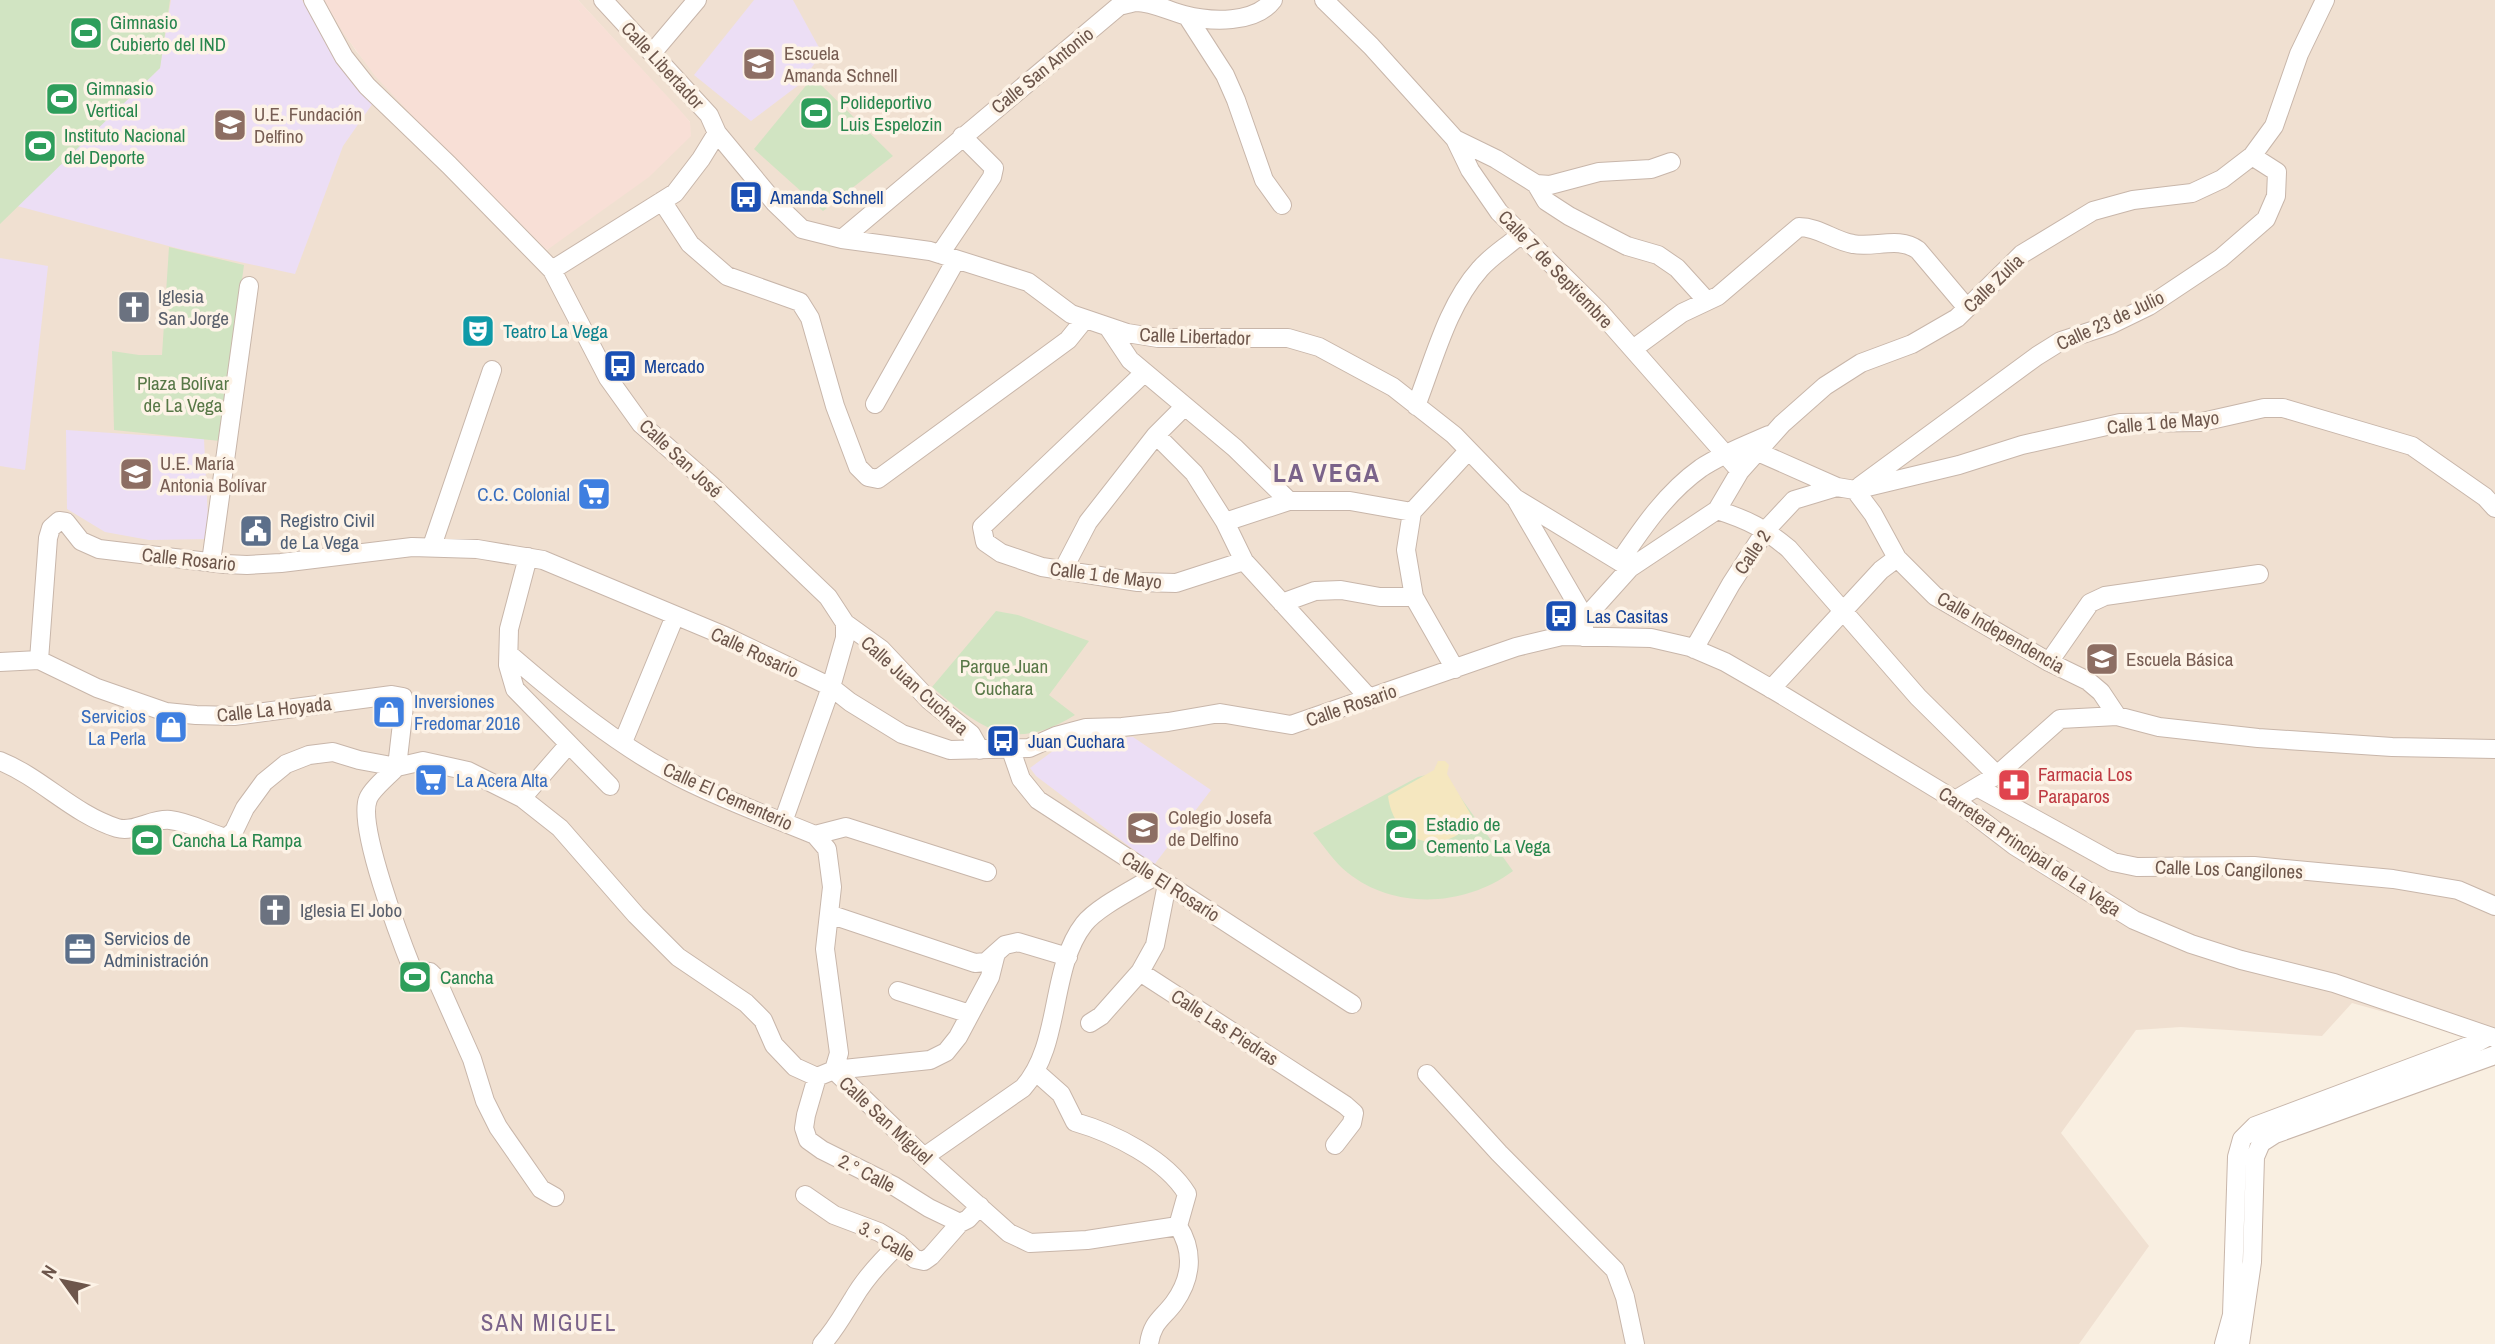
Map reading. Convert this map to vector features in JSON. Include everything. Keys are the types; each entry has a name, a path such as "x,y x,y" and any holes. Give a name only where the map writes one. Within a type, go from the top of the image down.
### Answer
{"street":[{"name":"Calle San José","path":"313,0 344,57 367,86 552,270 608,378 641,424 828,597 845,623"},
{"name":"Calle Libertador","path":"603,0 709,115 717,133 775,203 802,229 842,239 930,251 1028,282 1071,314 1127,333 1158,338 1288,338 1319,347 1393,387 1454,435 1516,498 1625,564"},
{"path":"653,52 697,0"},
{"name":"Calle San Antonio","path":"842,239 1119,6 1137,2 1187,16 1224,19 1251,16 1267,8 1273,0"},
{"name":"Calle 7 de Septiembre","path":"1324,0 1371,46 1455,139 1470,170 1499,212 1600,312 1740,471"},
{"name":"Calle Zulia","path":"1625,564 1717,510 1740,471 1775,432 1834,380 1861,363 1912,345 1957,318 2022,254 2093,211 2133,200 2192,193 2222,179 2252,156 2274,126 2299,54 2325,0"},
{"path":"1187,16 1225,75 1259,169 1282,205"},
{"path":"552,270 675,193 717,133"},
{"path":"875,404 948,257 992,177 994,168 962,136"},
{"path":"1455,139 1496,159 1536,184 1546,201 1569,216 1627,246 1658,255 1677,268 1707,301"},
{"name":"Calle 23 de Julio","path":"1846,489 2061,341 2110,325 2149,306 2221,258 2266,219 2276,196 2277,172 2252,156"},
{"path":"1536,184 1550,184 1629,168 1651,169 1671,162"},
{"path":"662,201 690,244 727,276 800,302 810,318 835,406 858,467 868,477 878,479 1068,340 1085,319"},
{"path":"1633,349 1682,313 1718,296 1799,227 1809,227 1851,244 1910,244 1966,308"},
{"path":"1416,406 1452,313 1465,288 1482,267 1521,234"},
{"path":"211,562 249,286"},
{"path":"1108,327 1130,360 1235,448 1289,501"},
{"path":"432,546 492,370"},
{"name":"Calle 1 de Mayo","path":"1144,373 982,527 985,542 1001,553 1042,567 1138,582 1176,583 1244,561"},
{"path":"1063,570 1088,522 1156,435 1184,407"},
{"name":"Calle 1 de Mayo","path":"1846,489 1959,465 2022,445 2120,423 2202,422 2264,408 2283,408 2412,446 2484,497 2495,508"},
{"path":"1583,637 1585,618 1625,564 1647,522 1676,488 1702,467 1775,432"},
{"path":"1156,435 1194,473 1225,522 1244,561 1370,699"},
{"path":"1455,669 1414,597 1406,550 1412,512 1468,451"},
{"name":"Calle Independencia","path":"1758,452 1846,489 1873,514 1897,558 1935,596 2049,662 2088,681 2101,692 2117,716"},
{"name":"Calle 2","path":"1694,649 1766,530 1794,500 1846,489"},
{"path":"1516,498 1585,618"},
{"path":"1225,522 1289,501 1350,501 1412,512"},
{"path":"1717,510 1740,517 1766,530 1789,549 1918,697 1997,775"},
{"name":"Calle Rosario","path":"39,660 48,538 51,528 59,521 66,522 81,541 99,549 247,565 282,564 432,546 477,549 543,560 725,636 831,687 902,734 950,750 1030,748 1056,736 1086,728 1168,722 1220,713 1291,725 1516,647 1562,636 1583,637"},
{"path":"528,557 509,629 508,665 515,689 610,786"},
{"path":"1772,688 1881,570 1897,558"},
{"path":"2049,662 2091,603 2105,596 2259,574"},
{"path":"1282,603 1315,591 1341,590 1380,597 1414,597"},
{"path":"623,742 674,616"},
{"path":"783,822 831,687 845,638 845,623"},
{"name":"Calle Juan Cuchara","path":"845,623 881,649 929,700 971,734 980,750"},
{"name":"Carretera Principal de La Vega","path":"1583,637 1651,638 1694,649 1725,663 1772,688 1955,800 2015,846 2134,920 2191,944 2241,960 2334,983 2492,1037"},
{"name":"Calle El Cementerio","path":"509,654 563,700 678,776 815,835 827,849 832,887 825,949 839,1053 825,1073"},
{"name":"Calle La Hoyada","path":"0,662 39,660 96,688 166,712 196,715 234,716 392,695 403,697 397,767"},
{"path":"1955,800 1997,775 2060,719 2117,716 2159,727 2258,738 2392,747 2495,749"},
{"path":"522,798 569,744"},
{"name":"Calle El Rosario","path":"1012,750 1021,779 1038,800 1352,1004"},
{"name":"Calle San Miguel","path":"0,761 22,770 79,811 119,828 127,829 169,820 226,838 234,831 246,807 264,782 286,764 310,755 332,752 397,767 423,761 468,771 522,798 560,828 636,915 678,957 746,1003 764,1020 775,1045 795,1067 825,1073 1009,1233 1030,1243 1087,1241 1178,1226"},
{"path":"397,767 368,799 366,825 402,945 413,971 430,972 436,978 472,1059 485,1101 498,1127 541,1189 555,1197"},
{"name":"Calle Los Cangilones","path":"1977,787 2113,862 2137,867 2254,866 2393,879 2458,890 2495,906"},
{"path":"815,835 846,827 987,872"},
{"path":"924,1157 1023,1087 1035,1071 1073,941 1086,921 1117,898 1161,880 1155,945 1140,972 1101,1016 1090,1023"},
{"path":"829,914 975,963 986,962 1005,945 1018,942 1068,957"},
{"path":"825,1073 930,1060 946,1052 958,1037 990,977 996,953"},
{"name":"Calle Las Piedras","path":"1140,972 1345,1105 1354,1114 1352,1123 1335,1145"},
{"path":"898,991 970,1014"},
{"path":"2224,1344 2232,1315 2237,1157 2242,1139 2255,1126 2492,1037"},
{"path":"2239,1344 2252,1262 2255,1157 2261,1143 2275,1134 2495,1055"},
{"path":"1035,1071 1061,1094 1075,1122 1100,1129 1140,1151 1180,1182 1187,1194 1178,1226 1188,1242 1187,1273 1178,1296 1151,1329 1149,1344"},
{"name":"2.° Calle","path":"825,1073 806,1115 804,1128 808,1140 822,1150 894,1186 939,1214 960,1223"},
{"path":"1427,1073 1523,1178 1615,1270 1626,1297 1635,1344"},
{"name":"3.° Calle","path":"805,1195 834,1215 862,1224 899,1244 915,1259 924,1261 960,1223"},
{"path":"960,1223 968,1219 980,1206"},
{"path":"821,1344 879,1264 899,1244"}],"shaded area":[{"path":"0,0 323,0 356,51 425,129 547,250 690,122 578,0 2495,0 2495,1043 2352,1003 2322,1036 2181,1027 2136,1030 2061,1133 2149,1246 2079,1344 0,1344"},
{"name":"U.E. Fundación Delfino","path":"171,0 302,0 336,56 373,103 343,146 295,274 180,249 17,206 160,68"},
{"path":"324,0 578,0 690,122 691,136 649,177 547,250 375,76 344,34"},
{"name":"Escuela Amanda Schnell","path":"754,0 793,0 822,53 800,84 751,121 694,75"},
{"path":"0,258 48,266 25,470 0,466"},
{"name":"U.E. María Antonia Bolívar","path":"66,430 204,439 209,539 149,540 105,532 67,509"},
{"name":"Colegio Josefa de Delfino","path":"1133,737 1211,790 1154,865 1036,776 1030,768 1057,748 1082,739"}],"green space":[{"name":"Instituto Nacional del Deporte","path":"0,0 170,0 160,68 0,224"},
{"name":"Polideportivo Luis Espelozin","path":"813,77 893,156 823,211 754,149"},
{"name":"Plaza Bolívar de La Vega","path":"169,247 244,265 220,441 114,430 112,351 162,355"},
{"name":"Parque Juan Cuchara","path":"996,611 1018,615 1089,641 1049,695 1075,715 1034,733 999,731 967,715 932,687"},
{"name":"Estadio de Cemento La Vega","path":"1426,775 1456,791 1513,871 1494,883 1453,897 1409,898 1387,894 1348,873 1313,833"}],"sand":[{"path":"1438,761 1445,761 1449,765 1447,774 1474,820 1462,832 1449,839 1422,841 1400,826 1392,813 1388,796 1434,770"}],"place":[{"name":"Gimnasio Cubierto del IND","path":"86,33"},
{"name":"Escuela Amanda Schnell","path":"759,64"},
{"name":"Gimnasio Vertical","path":"62,99"},
{"name":"Polideportivo Luis Espelozin","path":"816,113"},
{"name":"U.E. Fundación Delfino","path":"230,125"},
{"name":"Instituto Nacional del Deporte","path":"40,146"},
{"name":"Amanda Schnell","path":"746,197"},
{"name":"Iglesia San Jorge","path":"134,307"},
{"name":"Teatro La Vega","path":"478,331"},
{"name":"Mercado","path":"620,366"},
{"name":"U.E. María Antonia Bolívar","path":"136,474"},
{"name":"C.C. Colonial","path":"594,494"},
{"name":"Registro Civil de La Vega","path":"256,531"},
{"name":"Las Casitas","path":"1561,616"},
{"name":"Escuela Básica","path":"2102,659"},
{"name":"Inversiones Fredomar 2016","path":"389,712"},
{"name":"Servicios La Perla","path":"171,727"},
{"name":"Juan Cuchara","path":"1003,741"},
{"name":"La Acera Alta","path":"431,780"},
{"name":"Farmacia Los Paraparos","path":"2014,785"},
{"name":"Colegio Josefa de Delfino","path":"1143,828"},
{"name":"Estadio de Cemento La Vega","path":"1401,835"},
{"name":"Cancha La Rampa","path":"147,840"},
{"name":"Iglesia El Jobo","path":"275,910"},
{"name":"Servicios de Administración","path":"80,949"},
{"name":"Cancha","path":"415,977"}],"district":[{"name":"LA VEGA","path":"1327,473"},
{"name":"SAN MIGUEL","path":"549,1323"}]}
